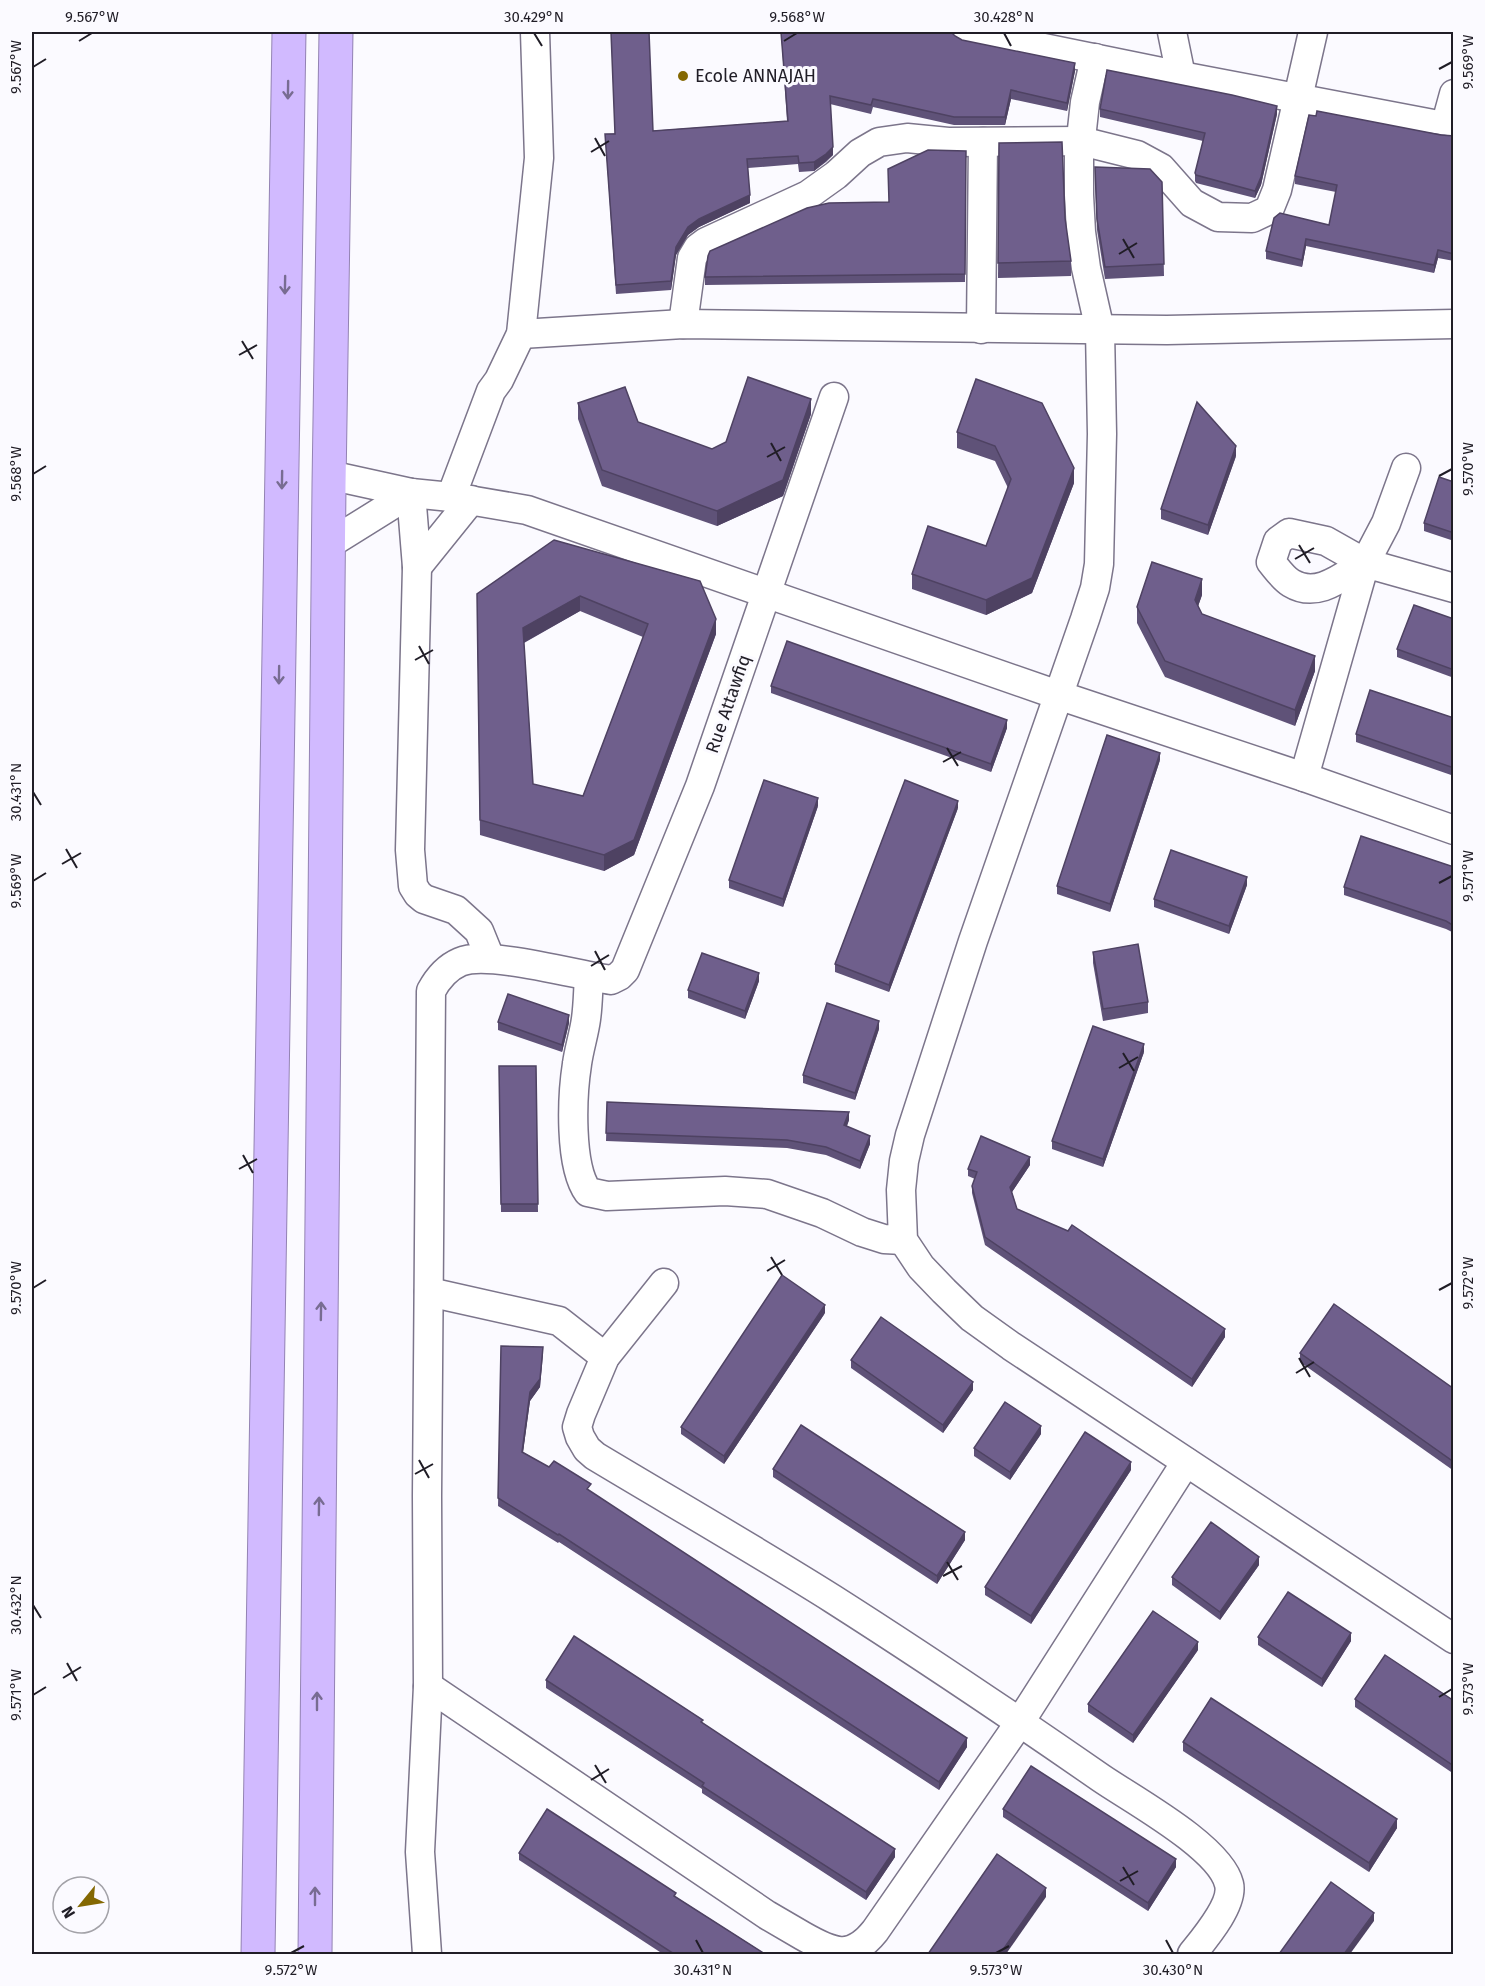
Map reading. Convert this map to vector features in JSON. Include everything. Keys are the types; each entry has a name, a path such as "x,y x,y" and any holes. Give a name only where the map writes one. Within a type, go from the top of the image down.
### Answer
{"highway":[{"path":"258,1954 289,32"},
{"path":"315,1954 329,474 336,32"}],"street":[{"path":"417,567 461,498 491,391 499,380 521,334 539,158 535,32"},
{"path":"964,32 1449,128 1454,94"},
{"path":"1172,32 1181,76"},
{"path":"683,324 692,258 698,249 706,242 808,195 836,175 860,153 879,142 907,138 948,142 1081,141 1137,155 1161,168 1192,203 1218,217 1252,218 1269,210 1277,190 1312,32"},
{"path":"1095,58 1085,102 1079,195 1086,268 1100,330 1102,434 1099,564 1095,588 1085,619 973,941 910,1135 901,1190 903,1240 921,1267 972,1318 1454,1639"},
{"path":"981,329 983,142"},
{"path":"521,334 683,324 1100,330 1454,324"},
{"name":"Rue Attawfiq","path":"589,977 611,980 619,976 634,951 700,786 834,397"},
{"path":"1304,777 1365,563 1386,523 1406,468"},
{"path":"329,474 411,493 461,498 527,510 1454,830"},
{"path":"329,544 411,493"},
{"path":"411,493 417,567 410,850 413,886 424,899 456,910 479,931 490,958"},
{"path":"1365,563 1454,588"},
{"path":"427,1954 420,1852 428,1686 426,1496 431,991 439,977 461,961 490,958 589,977 586,1020 577,1066 574,1107 575,1153 581,1183 588,1192 607,1196 725,1191 767,1194 884,1239 903,1240"},
{"path":"664,1283 605,1357 577,1427 588,1449 595,1456 832,1598 1020,1722 1184,1834 1212,1857 1223,1870 1230,1885 1227,1903 1192,1954"},
{"path":"429,1292 559,1321 605,1357"},
{"path":"428,1686 767,1915 824,1948 839,1952 851,1951 865,1944 875,1931 1020,1722 1186,1462"}],"building":[{"path":"611,32 649,32 653,131 788,121 781,32 951,32 962,40 1075,63 1067,103 1011,90 1005,117 954,117 873,99 871,105 830,96 833,147 826,154 814,162 799,163 798,156 747,159 750,195 699,219 688,227 676,247 671,281 616,285 605,134 615,134"},
{"path":"1107,70 1277,106 1261,177 1255,191 1196,175 1205,133 1100,109"},
{"path":"1317,111 1454,136 1454,254 1438,250 1434,265 1306,239 1302,260 1266,251 1274,218 1280,213 1329,225 1337,185 1295,176 1309,115 1316,116"},
{"path":"1062,142 1065,218 1071,261 998,263 999,143"},
{"path":"928,150 966,151 965,274 705,277 710,251 807,208 829,203 889,202 888,169"},
{"path":"1095,167 1150,169 1162,182 1164,264 1105,267 1097,219"},
{"path":"748,377 811,399 783,480 717,511 602,470 578,403 625,387 638,422 712,449 726,442"},
{"path":"976,379 1042,403 1074,468 1032,578 986,600 912,574 928,526 986,546 1011,479 995,446 957,432"},
{"path":"1197,402 1236,446 1208,525 1161,509"},
{"path":"1439,477 1454,482 1454,533 1424,523"},
{"path":"554,540 700,581 716,619 634,840 604,855 480,820 477,594","holes":["580,596 648,624 583,796 533,784 523,628"]},
{"path":"1152,562 1202,579 1195,600 1202,614 1315,656 1295,710 1165,661 1137,607"},
{"path":"1414,605 1454,619 1454,670 1397,649"},
{"path":"787,641 1007,720 991,764 771,686"},
{"path":"1370,690 1454,718 1454,768 1356,734"},
{"path":"1107,735 1160,753 1110,904 1057,886"},
{"path":"764,780 818,798 783,899 729,880"},
{"path":"905,780 958,801 889,985 835,964"},
{"path":"1361,836 1454,867 1454,926 1446,921 1344,887"},
{"path":"1171,850 1247,877 1229,926 1154,899"},
{"path":"1138,944 1148,1002 1103,1009 1093,952"},
{"path":"702,953 759,973 745,1011 688,990"},
{"path":"508,994 569,1015 562,1045 498,1022"},
{"path":"827,1003 879,1021 855,1093 803,1075"},
{"path":"1093,1026 1144,1044 1103,1159 1052,1141"},
{"path":"499,1066 536,1066 538,1204 501,1204"},
{"path":"607,1102 849,1112 844,1125 870,1136 860,1161 826,1147 787,1140 606,1133"},
{"path":"981,1136 1030,1157 1010,1187 1017,1209 1068,1231 1072,1225 1225,1329 1192,1379 985,1237 972,1186 977,1172 968,1169"},
{"path":"782,1275 825,1305 724,1456 681,1427"},
{"path":"1334,1304 1454,1389 1454,1462 1300,1353"},
{"path":"881,1317 973,1382 943,1425 851,1360"},
{"path":"501,1346 543,1347 540,1379 530,1392 522,1452 549,1467 554,1461 591,1484 587,1489 967,1738 939,1782 559,1534 498,1498"},
{"path":"1005,1402 1041,1426 1010,1472 974,1448"},
{"path":"801,1425 965,1532 937,1576 773,1469"},
{"path":"1085,1432 1131,1462 1031,1616 985,1587"},
{"path":"1211,1522 1259,1557 1220,1612 1172,1577"},
{"path":"1288,1592 1351,1633 1322,1679 1258,1637"},
{"path":"1153,1611 1198,1642 1133,1735 1088,1704"},
{"path":"574,1636 895,1849 866,1892 702,1786 704,1783 546,1680"},
{"path":"1385,1655 1454,1701 1454,1766 1355,1699"},
{"path":"1211,1698 1397,1819 1369,1863 1183,1742"},
{"path":"1031,1766 1176,1859 1148,1903 1003,1809"},
{"path":"547,1809 676,1893 674,1896 765,1954 674,1954 519,1853"},
{"path":"997,1854 1046,1888 1000,1954 928,1954"},
{"path":"1331,1882 1374,1913 1344,1954 1279,1954"}],"place":[{"name":"Ecole ANNAJAH","path":"683,76"}]}
